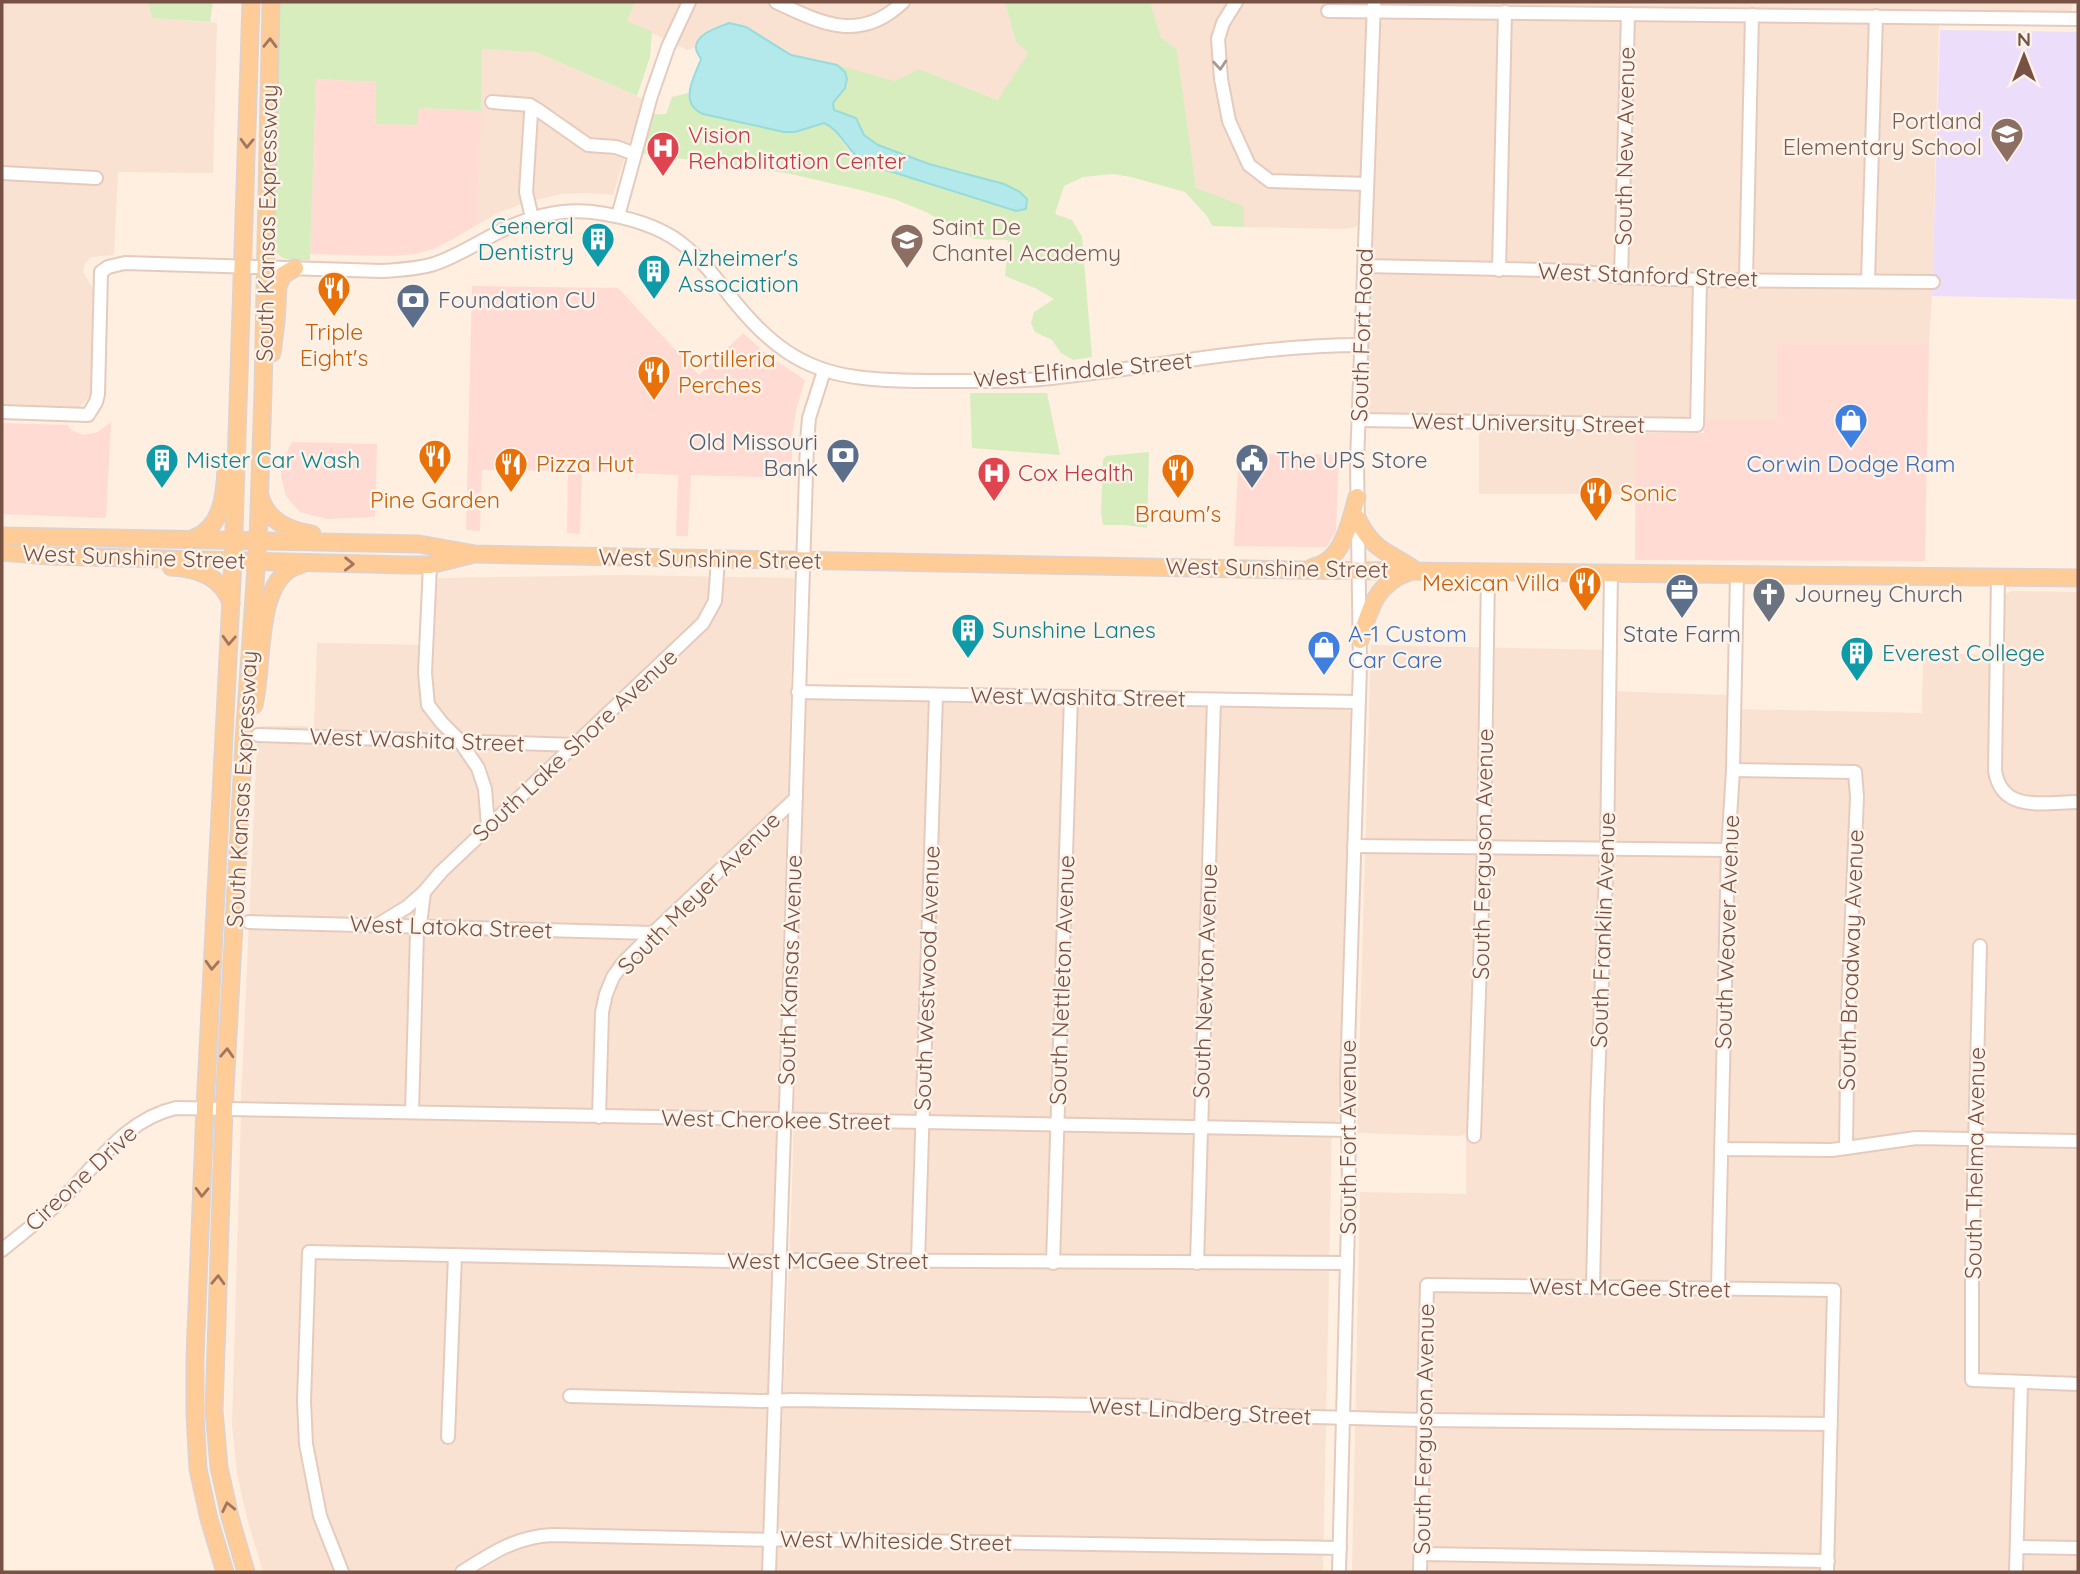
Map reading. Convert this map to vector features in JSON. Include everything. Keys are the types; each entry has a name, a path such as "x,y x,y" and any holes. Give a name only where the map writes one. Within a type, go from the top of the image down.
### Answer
{"main road":[{"name":"South Kansas Expressway","path":"225,1572 198,1469 195,1414 205,1108 234,539 251,2"},
{"name":"South Kansas Expressway","path":"246,1572 219,1466 214,1410 224,1108 251,738 263,393 271,2"},
{"path":"263,393 275,339 278,285 283,275 295,268"},
{"path":"194,538 210,528 223,500 229,378 242,309"},
{"path":"260,495 270,516 297,531 321,536 419,544"},
{"path":"1293,570 1322,566 1334,554 1346,533 1357,496"},
{"path":"1357,518 1372,544 1415,570"},
{"name":"West Sunshine Street","path":"2,536 419,544 475,554 804,561 1293,570 2078,578"},
{"name":"West Sunshine Street","path":"2,552 430,565 475,554"},
{"path":"50,555 91,562 176,567 197,571 220,584 225,589 231,605"},
{"path":"251,738 265,618 272,592 285,572 310,563"},
{"path":"1360,640 1367,616 1380,590 1394,577 1415,570"}],"street":[{"path":"618,216 658,74 689,2"},
{"path":"776,2 804,15 849,27 877,22 902,2"},
{"path":"1236,2 1223,23 1218,39 1221,79 1229,121 1249,165 1270,181 1367,184"},
{"path":"1328,11 1374,6 1505,12 2078,19"},
{"name":"South Fort Road","path":"1358,702 1360,640 1357,496 1374,6"},
{"path":"1499,270 1505,12"},
{"name":"South New Avenue","path":"1621,277 1628,14"},
{"path":"1746,279 1752,15"},
{"path":"1868,281 1876,16"},
{"path":"492,102 530,105 589,145 616,147 635,155"},
{"path":"532,218 526,192 527,154 531,113 538,110"},
{"path":"2,173 96,177"},
{"name":"West Elfindale Street","path":"2,412 88,415 93,410 98,394 101,272 108,267 125,263 382,271 424,267 458,254 505,228 532,218 576,211 618,216 651,226 678,241 709,269 768,338 790,355 824,371 877,379 1024,380 1293,348 1361,345"},
{"name":"West Stanford Street","path":"1364,266 1571,271 1621,277 1700,280 1933,282"},
{"name":"West University Street","path":"1359,420 1697,425 1700,280"},
{"name":"South Kansas Avenue","path":"769,1572 808,428 824,371"},
{"name":"South Lake Shore Avenue","path":"378,925 397,914 424,892 488,826 707,619 716,595 718,559"},
{"path":"430,565 425,673 428,705 459,740 474,762 483,782 488,826"},
{"name":"South Ferguson Avenue","path":"1474,1136 1484,848 1488,571"},
{"name":"South Franklin Avenue","path":"1593,1287 1607,848 1611,573"},
{"name":"South Weaver Avenue","path":"1718,1289 1737,574"},
{"path":"1998,577 1995,771 1998,783 2003,792 2016,801 2078,802"},
{"name":"West Washita Street","path":"799,692 1358,702"},
{"name":"South Westwood Avenue","path":"918,1261 936,695"},
{"name":"South Nettleton Avenue","path":"1053,1262 1071,697"},
{"name":"South Newton Avenue","path":"1197,1263 1213,700"},
{"name":"South Fort Avenue","path":"1339,1572 1358,702"},
{"name":"West Washita Street","path":"251,738 459,740 576,745"},
{"name":"South Broadway Avenue","path":"1733,770 1855,772 1857,797 1848,1009 1846,1148"},
{"name":"South Meyer Avenue","path":"599,1117 601,1021 606,994 613,977 623,962 796,798"},
{"path":"1354,846 1728,850"},
{"path":"412,1112 418,932 424,892"},
{"name":"West Latoka Street","path":"249,922 653,933"},
{"name":"South Thelma Avenue","path":"1980,946 1972,1380 2021,1383"},
{"name":"Cireone Drive","path":"2,1250 57,1204 110,1147 141,1122 176,1108 205,1108"},
{"name":"West Cherokee Street","path":"205,1108 1348,1130"},
{"path":"1721,1149 1832,1150 1916,1138 2078,1142"},
{"name":"West McGee Street","path":"342,1572 320,1516 306,1444 309,1252 780,1262 1347,1263"},
{"path":"448,1437 455,1255"},
{"name":"South Ferguson Avenue","path":"1420,1572 1427,1285"},
{"name":"West McGee Street","path":"1427,1285 1834,1290 1831,1424"},
{"path":"2016,1572 2021,1383 2078,1384"},
{"name":"West Lindberg Street","path":"570,1396 1156,1406 1207,1414 1423,1419 1831,1424"},
{"path":"1421,1554 1828,1566 1831,1424"},
{"name":"West Whiteside Street","path":"462,1572 505,1546 534,1536 1340,1548"},
{"path":"2017,1547 2078,1548"}],"shaded area":[{"path":"2,2 148,2 152,18 217,23 213,173 118,172 114,255 91,257 83,272 93,289 91,396 79,407 2,406"},
{"path":"635,2 1005,2 1016,42 1028,53 999,100 919,69 895,81 791,55 764,37 698,42 696,47 687,50 627,21"},
{"path":"1150,2 1370,2 1360,224 1343,229 1244,227 1244,206 1196,189 1177,50 1161,39"},
{"path":"1380,2 2073,2 2072,10 2064,13 1385,5"},
{"path":"1384,18 1939,23 1929,344 1778,344 1777,421 1636,419 1636,494 1479,494 1479,415 1375,413 1370,412 1367,407 1378,26"},
{"name":"Portland Elementary School","path":"1940,30 2078,32 2078,299 1932,296"},
{"path":"482,49 534,51 643,99 613,195 561,194 524,203 477,225"},
{"path":"316,79 377,82 376,124 418,108 481,111 477,225 433,249 415,254 310,254"},
{"path":"472,286 618,288 699,375 743,333 765,353 805,380 792,436 792,478 691,475 688,536 676,536 678,475 582,471 580,534 567,533 568,471 482,470 480,531 466,530"},
{"path":"1777,344 1929,344 1925,561 1635,560 1636,433 1704,433 1705,420 1777,420"},
{"path":"111,422 106,518 2,514 2,423 68,425 71,430 83,435 98,432"},
{"path":"292,442 377,444 375,517 327,519 300,512 286,496 281,476 282,462"},
{"path":"1239,453 1339,455 1336,532 1326,547 1234,546"},
{"path":"623,575 794,578 778,1114 246,1104 241,1101 257,743 261,726 314,726 317,643 433,645 435,592 439,578"},
{"path":"2011,591 2078,592 2078,1135 1912,1132 1823,1143 1734,1143 1729,1140 1727,1127 1738,709 1922,713 1923,653 2004,655 2005,595"},
{"path":"1371,645 1606,650 1606,691 1728,695 1716,1153 1825,1156 1910,1145 2078,1147 2078,1572 1352,1572 1360,1192 1466,1194 1466,1134 1357,1133"},
{"path":"815,697 1342,708 1351,713 1342,1117 1339,1121 1332,1122 1323,1572 776,1572 792,1188 804,705 806,700"},
{"path":"241,1114 769,1124 774,1127 779,1139 766,1572 263,1572 237,1474 232,1425"}],"green space":[{"path":"148,2 213,2 210,22 152,18"},
{"path":"278,2 635,2 627,21 652,32 650,57 637,96 536,52 482,49 481,111 419,108 417,125 376,124 376,82 316,79 310,260 287,259 275,251 273,245"},
{"path":"1005,2 1150,2 1161,38 1177,50 1196,188 1244,206 1244,227 1212,226 1207,216 1185,192 1131,177 1113,174 1083,177 1064,186 1055,214 1072,220 1082,237 1092,357 1073,360 1061,353 1052,340 1035,332 1031,323 1034,312 1054,299 1005,276 1008,240 975,239 926,212 894,199 860,190 791,174 640,153 653,114 666,114 672,97 688,93 690,103 806,129 824,123 832,127 852,155 864,163 1016,211 965,172 929,164 878,145 864,135 856,118 834,110 833,103 845,72 837,65 895,81 919,69 998,100 1028,53 1016,42"},
{"path":"970,393 1047,393 1060,455 972,448"},
{"path":"1149,452 1147,528 1103,525 1103,460 1106,456"}],"water":[{"path":"729,23 746,27 791,55 837,65 845,72 847,79 845,88 833,103 834,110 856,118 864,135 878,145 929,164 1004,184 1027,199 1026,209 1016,211 864,163 830,126 824,123 795,132 784,132 703,114 695,109 691,103 690,90 701,59 696,51 697,43 708,32"}],"place":[{"name":"Portland Elementary School","path":"2007,164"},
{"name":"Vision Rehablitation Center","path":"663,178"},
{"name":"General Dentistry","path":"598,269"},
{"name":"Saint De Chantel Academy","path":"907,270"},
{"name":"Alzheimer's Association","path":"654,301"},
{"name":"Triple Eight's","path":"334,318"},
{"name":"Foundation CU","path":"413,330"},
{"name":"Tortilleria Perches","path":"654,402"},
{"name":"Corwin Dodge Ram","path":"1851,450"},
{"name":"Old Missouri Bank","path":"843,485"},
{"name":"Pine Garden","path":"435,486"},
{"name":"Mister Car Wash","path":"162,490"},
{"name":"The UPS Store","path":"1252,490"},
{"name":"Pizza Hut","path":"511,494"},
{"name":"Braum's","path":"1178,500"},
{"name":"Cox Health","path":"994,503"},
{"name":"Sonic","path":"1596,523"},
{"name":"Mexican Villa","path":"1585,613"},
{"name":"State Farm","path":"1682,620"},
{"name":"Journey Church","path":"1769,624"},
{"name":"Sunshine Lanes","path":"968,660"},
{"name":"A-1 Custom Car Care","path":"1324,677"},
{"name":"Everest College","path":"1857,683"}]}
